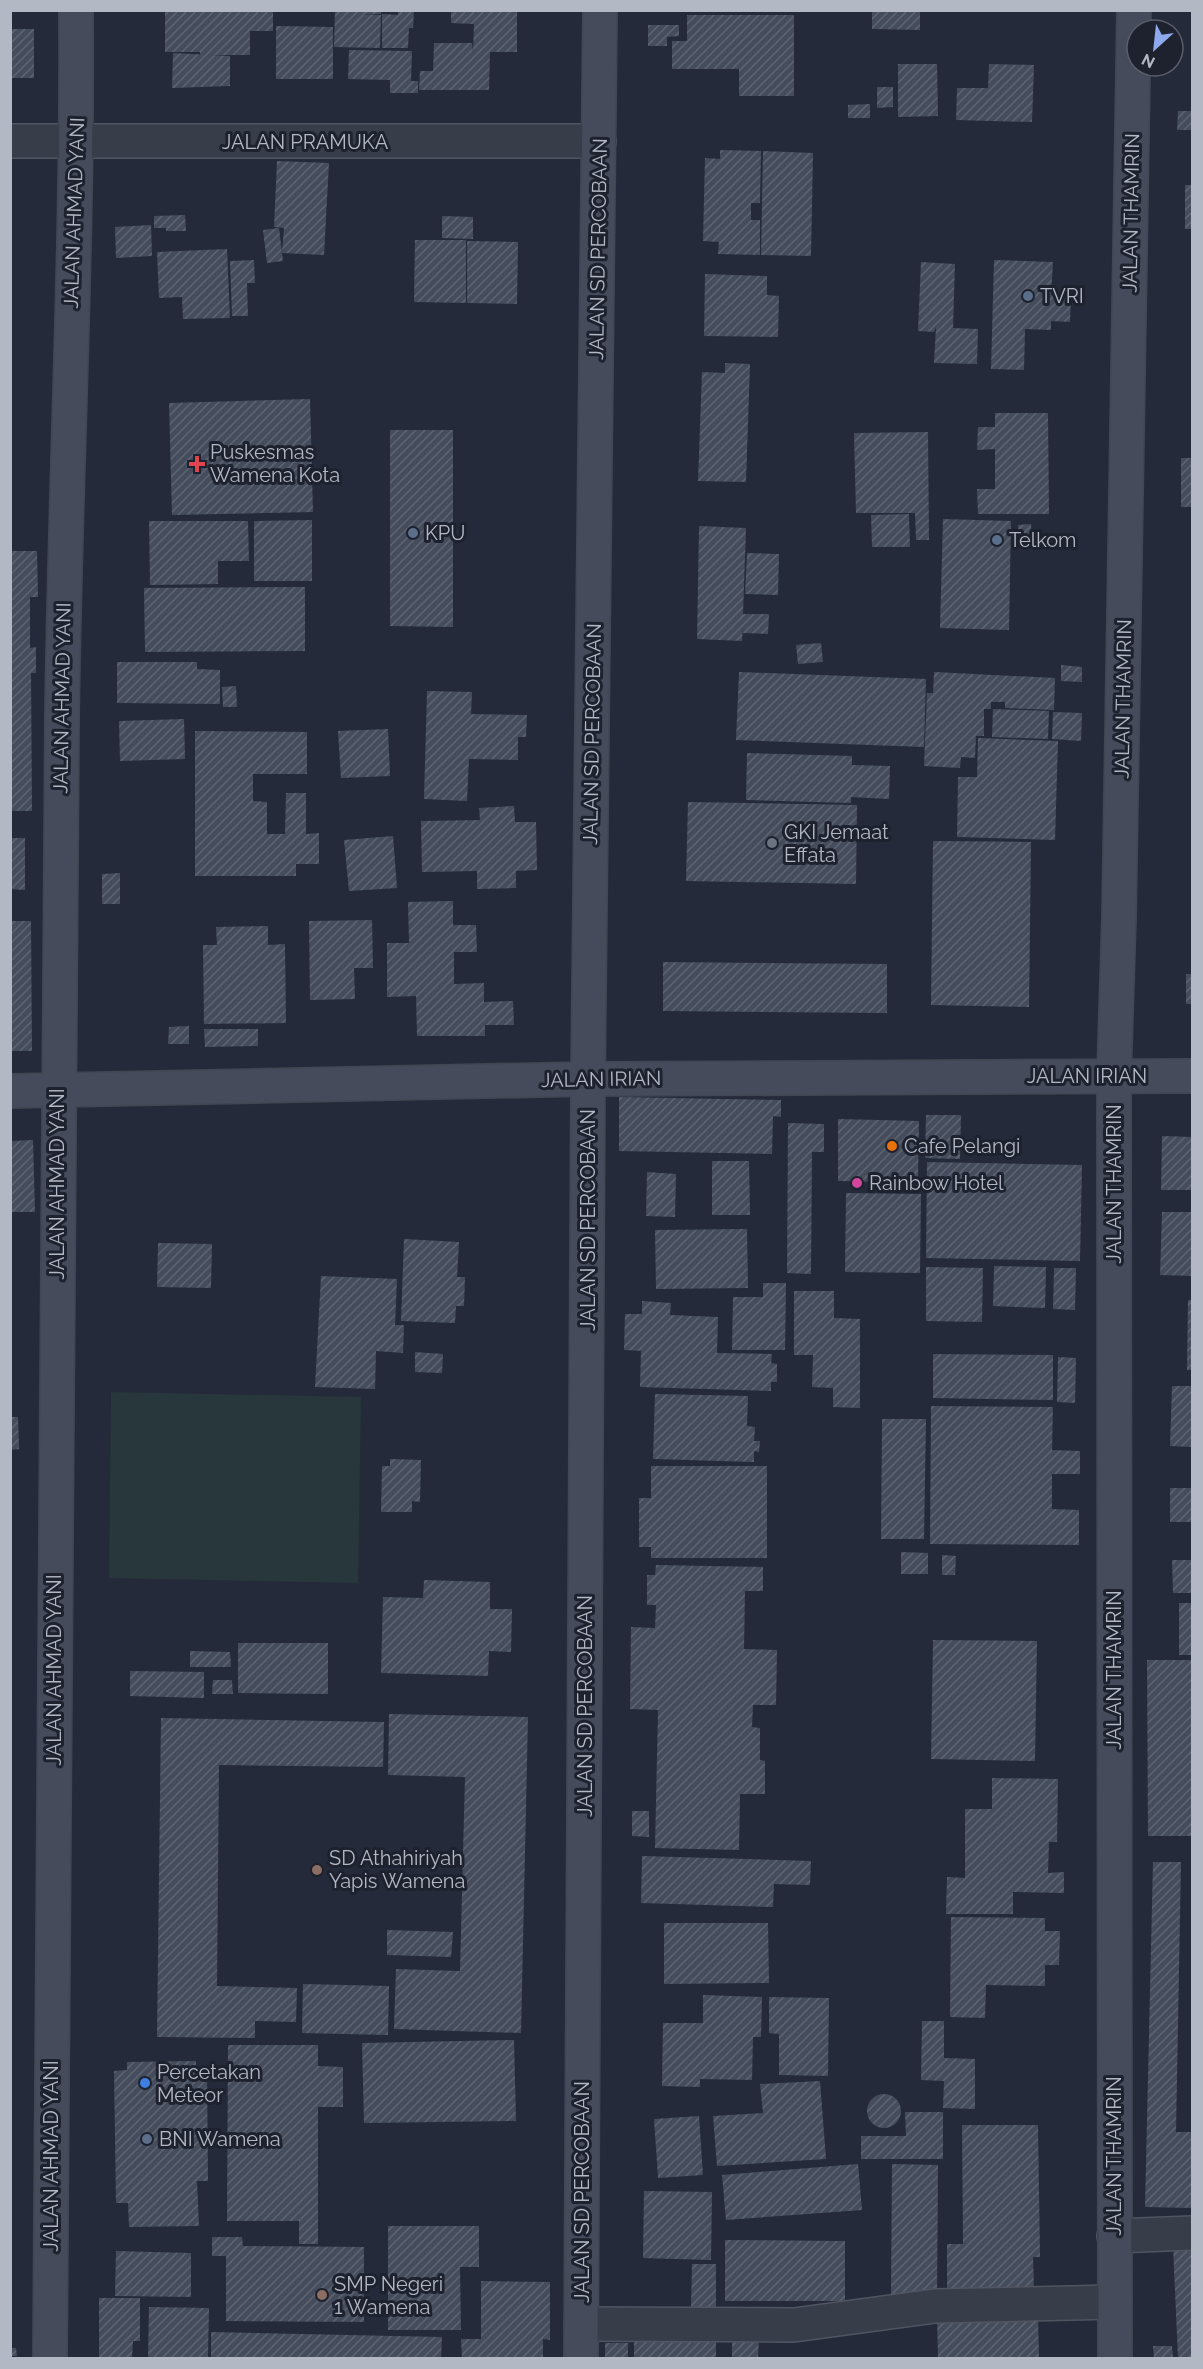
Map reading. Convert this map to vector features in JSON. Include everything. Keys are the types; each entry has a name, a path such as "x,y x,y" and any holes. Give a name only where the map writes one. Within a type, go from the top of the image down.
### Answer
{"street":[{"name":"JALAN AHMAD YANI","path":"50,2358 64,532 77,142 76,10"},
{"name":"JALAN SD PERCOBAAN","path":"581,2358 588,1079 600,10"},
{"name":"JALAN THAMRIN","path":"1115,2358 1114,1076 1120,893 1134,10"},
{"name":"JALAN PRAMUKA","path":"10,141 599,141"},
{"name":"JALAN IRIAN","path":"10,1091 588,1079 1192,1076"},
{"path":"1114,2236 1192,2233"},
{"path":"581,2324 794,2325 935,2306 1114,2302"}],"shaded area":[{"path":"111,1392 361,1397 358,1583 109,1578"}],"building":[{"path":"165,10 273,10 273,31 250,31 250,55 165,52"},
{"path":"335,10 381,10 381,14 360,14 381,15 380,48 334,47"},
{"path":"398,10 414,10 413,28 409,28 408,48 382,48 382,14 398,15"},
{"path":"451,10 517,10 517,52 490,52 489,90 419,90 420,71 433,71 434,43 472,43 473,52 474,24 451,23"},
{"path":"872,10 920,10 920,30 872,29"},
{"path":"687,15 794,15 794,96 739,96 739,69 672,69 672,41 687,41"},
{"path":"648,25 679,25 679,36 667,37 667,46 648,46"},
{"path":"276,26 333,27 333,79 276,79"},
{"path":"10,29 34,29 34,78 10,78"},
{"path":"349,50 412,51 411,81 418,81 418,93 390,93 390,80 348,79"},
{"path":"173,53 230,56 230,86 172,88"},
{"path":"898,64 937,64 938,116 898,117"},
{"path":"989,64 1034,65 1032,122 956,120 957,88 988,88"},
{"path":"877,87 893,87 893,107 877,108"},
{"path":"870,104 870,118 848,118 848,105"},
{"path":"1178,111 1192,111 1192,130 1177,130"},
{"path":"720,150 761,151 760,203 751,203 751,220 760,220 760,255 718,254 719,242 703,241 705,158 720,159"},
{"path":"763,151 813,153 811,256 761,255"},
{"path":"277,161 329,163 324,255 282,253 284,228 274,227"},
{"path":"1185,185 1192,185 1192,229 1185,229"},
{"path":"185,215 186,231 166,231 166,228 154,228 154,216"},
{"path":"442,216 473,217 473,239 442,238"},
{"path":"151,225 152,256 116,258 115,227"},
{"path":"279,228 283,261 267,263 263,230"},
{"path":"415,240 466,240 466,303 414,302"},
{"path":"467,241 518,242 517,304 467,303"},
{"path":"227,249 230,318 183,319 182,297 159,298 157,252"},
{"path":"254,260 255,283 247,283 248,316 232,316 230,261"},
{"path":"994,260 1053,262 1051,295 1071,296 1070,322 1051,321 1051,330 1025,329 1024,370 991,369"},
{"path":"921,262 955,264 953,328 978,329 977,364 934,363 936,327 934,332 918,331"},
{"path":"705,274 767,276 767,295 779,296 778,337 704,336"},
{"path":"725,363 750,364 746,482 698,481 702,372 725,373"},
{"path":"310,399 313,512 172,515 169,403"},
{"path":"995,413 1048,413 1049,514 978,514 977,489 995,489 995,449 977,450 978,427 995,427"},
{"path":"390,430 453,430 453,627 390,626"},
{"path":"928,432 929,540 916,540 915,513 856,513 854,433"},
{"path":"1181,458 1192,458 1192,507 1181,507"},
{"path":"909,514 910,547 872,547 871,515"},
{"path":"943,519 1011,521 1009,630 940,628"},
{"path":"312,520 312,581 254,581 254,521"},
{"path":"149,521 248,521 249,561 218,561 218,584 150,585"},
{"path":"1031,524 1032,543 1019,544 1018,525"},
{"path":"699,526 746,528 743,614 769,614 768,634 743,633 743,627 742,641 697,639"},
{"path":"10,551 37,551 38,597 30,597 30,648 36,647 36,673 31,673 32,811 10,811"},
{"path":"747,553 779,554 778,595 745,594"},
{"path":"305,587 305,651 145,652 144,588"},
{"path":"821,643 823,662 798,664 796,645"},
{"path":"117,662 197,662 197,669 220,670 220,704 117,703"},
{"path":"1061,665 1082,667 1082,682 1061,681"},
{"path":"739,672 926,679 924,747 736,740"},
{"path":"934,672 1055,678 1054,710 1005,708 1005,702 991,702 991,709 984,709 984,736 976,736 975,758 961,757 960,768 924,766 927,693 933,693"},
{"path":"236,686 237,707 223,707 222,687"},
{"path":"427,691 472,692 471,714 527,715 526,737 518,737 518,760 469,759 467,801 424,799"},
{"path":"993,709 1049,711 1048,739 992,737"},
{"path":"1053,712 1082,713 1081,741 1052,739"},
{"path":"184,719 185,759 120,761 119,721"},
{"path":"388,729 390,776 341,778 338,731"},
{"path":"195,731 307,732 307,774 253,774 253,801 267,802 267,834 285,834 286,793 306,793 306,834 319,833 319,864 296,864 296,876 195,876"},
{"path":"978,738 1058,741 1055,840 957,837 958,777 977,777"},
{"path":"747,753 852,756 852,765 890,766 889,799 851,797 851,803 746,800"},
{"name":"GKI Jemaat Effata","path":"688,802 857,805 856,884 686,881"},
{"path":"514,806 515,822 536,822 537,870 516,871 516,888 477,889 477,871 422,872 421,821 480,820 479,808"},
{"path":"393,836 397,888 349,891 344,840"},
{"path":"10,838 25,838 25,890 10,889"},
{"path":"933,841 1031,842 1029,1007 931,1005"},
{"path":"120,873 120,904 102,904 102,874"},
{"path":"453,901 453,925 476,925 477,952 454,952 454,984 484,983 484,1002 513,1001 514,1025 485,1025 485,1036 417,1036 416,996 387,997 387,943 409,943 408,902"},
{"path":"372,920 373,968 354,968 355,999 310,1000 309,921"},
{"path":"10,921 31,921 32,1051 10,1051"},
{"path":"268,926 268,945 285,944 286,1023 204,1024 203,945 217,945 216,927"},
{"path":"663,962 887,964 887,1013 663,1011"},
{"path":"1186,974 1192,974 1192,1004 1186,1004"},
{"path":"189,1026 189,1044 168,1044 169,1027"},
{"path":"204,1029 258,1029 258,1046 205,1047"},
{"path":"619,1097 781,1100 781,1117 773,1116 772,1154 619,1151"},
{"path":"926,1115 961,1115 960,1159 925,1158"},
{"path":"838,1119 919,1121 918,1183 838,1181"},
{"path":"788,1123 824,1124 824,1152 812,1152 811,1274 787,1273"},
{"path":"1162,1136 1192,1137 1192,1190 1161,1190"},
{"path":"33,1140 35,1212 10,1212 10,1141"},
{"path":"712,1161 749,1161 750,1215 712,1215"},
{"path":"927,1162 1082,1165 1080,1261 926,1258"},
{"path":"647,1172 676,1174 675,1217 646,1216"},
{"path":"846,1193 921,1194 920,1273 845,1272"},
{"path":"1162,1212 1192,1212 1192,1276 1160,1275"},
{"path":"747,1229 748,1288 656,1289 655,1230"},
{"path":"404,1239 459,1242 457,1277 465,1277 464,1306 456,1306 455,1323 401,1321"},
{"path":"158,1243 212,1244 211,1288 157,1287"},
{"path":"994,1266 1046,1267 1045,1308 993,1306"},
{"path":"926,1267 983,1268 982,1322 926,1321"},
{"path":"1054,1268 1076,1268 1075,1310 1053,1309"},
{"path":"321,1276 397,1279 395,1325 404,1325 403,1353 376,1351 375,1389 315,1387"},
{"path":"763,1283 786,1283 785,1350 732,1350 733,1297 763,1297"},
{"path":"794,1291 834,1291 834,1318 860,1319 860,1408 833,1407 833,1388 812,1387 813,1355 794,1355"},
{"path":"1188,1300 1192,1300 1192,1370 1187,1370"},
{"path":"642,1301 671,1303 670,1315 718,1317 717,1353 772,1354 771,1363 777,1364 777,1382 771,1382 771,1391 640,1387 641,1351 624,1350 625,1314 642,1314"},
{"path":"415,1352 443,1354 442,1373 415,1372"},
{"path":"933,1354 1053,1355 1053,1400 933,1398"},
{"path":"1058,1357 1076,1358 1075,1403 1057,1402"},
{"path":"1172,1386 1192,1386 1192,1447 1170,1446"},
{"path":"655,1394 748,1396 747,1426 755,1427 754,1441 760,1441 759,1452 754,1451 754,1462 653,1459"},
{"path":"931,1406 1053,1407 1052,1450 1080,1451 1080,1474 1052,1474 1052,1509 1079,1510 1079,1545 930,1544"},
{"path":"10,1417 18,1417 19,1449 10,1450"},
{"path":"882,1419 926,1419 924,1539 881,1539"},
{"path":"390,1459 421,1460 420,1502 412,1501 412,1512 381,1512 382,1466 390,1466"},
{"path":"651,1466 767,1466 767,1558 651,1558 651,1547 639,1547 639,1498 651,1498"},
{"path":"1170,1488 1192,1488 1192,1522 1170,1522"},
{"path":"901,1552 928,1553 928,1574 901,1574"},
{"path":"942,1555 956,1556 955,1575 942,1575"},
{"path":"1172,1560 1192,1560 1192,1593 1173,1593"},
{"path":"656,1565 763,1567 763,1591 745,1591 744,1649 777,1650 776,1705 753,1705 752,1727 760,1728 760,1760 765,1761 765,1794 740,1794 739,1850 655,1848 658,1710 630,1709 631,1627 655,1628 656,1605 647,1605 647,1575 655,1575"},
{"path":"424,1580 490,1582 490,1609 512,1609 511,1652 489,1651 488,1676 381,1673 383,1597 423,1598"},
{"path":"1179,1603 1192,1603 1192,1655 1179,1655"},
{"path":"933,1640 1037,1641 1035,1761 931,1759"},
{"path":"238,1643 328,1643 328,1694 238,1693"},
{"path":"190,1651 230,1652 231,1667 190,1667"},
{"path":"1147,1660 1192,1660 1192,1836 1148,1836"},
{"path":"130,1671 204,1672 204,1698 130,1696"},
{"path":"213,1680 232,1680 233,1694 212,1694"},
{"path":"389,1714 528,1717 521,2033 394,2029 396,1969 460,1971 465,1777 388,1775"},
{"path":"161,1718 384,1722 383,1767 219,1765 217,1986 297,1988 296,2022 255,2021 255,2038 157,2037"},
{"path":"992,1778 1058,1779 1057,1842 1049,1842 1048,1873 1064,1872 1064,1893 1013,1892 1013,1914 946,1914 947,1877 965,1878 965,1809 992,1809"},
{"path":"632,1811 649,1811 649,1837 632,1836"},
{"path":"642,1856 811,1861 810,1885 774,1884 773,1907 641,1903"},
{"path":"1153,1862 1181,1862 1176,2132 1192,2132 1192,2208 1145,2207"},
{"path":"951,1917 1045,1918 1045,1931 1060,1931 1059,1965 1045,1965 1045,1986 986,1985 985,2018 950,2017"},
{"path":"664,1923 768,1923 769,1983 664,1984"},
{"path":"387,1930 453,1932 451,1957 387,1955"},
{"path":"303,1984 389,1986 388,2035 302,2033"},
{"path":"703,1995 762,1997 761,2037 753,2037 752,2080 700,2079 700,2087 662,2086 663,2023 703,2023"},
{"path":"769,1997 829,1998 828,2076 779,2075 779,2034 769,2033"},
{"path":"922,2021 944,2021 944,2058 975,2059 975,2109 943,2108 944,2081 921,2080"},
{"path":"514,2040 516,2121 364,2123 362,2043"},
{"path":"228,2045 318,2045 318,2066 343,2067 343,2107 318,2107 318,2244 299,2244 299,2221 227,2221"},
{"path":"196,2061 196,2070 207,2070 208,2181 197,2181 199,2226 129,2227 128,2203 116,2203 114,2071 127,2070 127,2062"},
{"path":"820,2081 826,2159 717,2166 713,2116 763,2113 760,2084"},
{"path":"884,2094 896,2099 901,2111 896,2123 884,2128 872,2123 867,2111 872,2099"},
{"path":"905,2112 943,2112 943,2159 861,2159 861,2136 906,2136"},
{"path":"699,2116 703,2175 658,2178 654,2119"},
{"path":"962,2125 1038,2125 1040,2257 1033,2257 1034,2289 947,2290 947,2244 963,2244"},
{"path":"858,2164 862,2210 726,2220 722,2175"},
{"path":"892,2164 938,2165 937,2295 891,2294"},
{"path":"644,2191 712,2192 711,2260 643,2258"},
{"path":"388,2226 479,2226 479,2267 460,2267 461,2330 388,2330"},
{"path":"212,2237 242,2237 243,2246 364,2247 364,2322 226,2321 226,2256 212,2256"},
{"path":"725,2240 845,2241 845,2301 725,2301"},
{"path":"1192,2245 1192,2358 1178,2358 1173,2246"},
{"path":"116,2251 191,2253 191,2297 115,2296"},
{"path":"692,2264 716,2264 716,2309 691,2308"},
{"path":"481,2281 550,2282 550,2340 543,2339 543,2358 462,2358 461,2339 481,2339"},
{"path":"99,2298 140,2298 140,2341 133,2341 132,2358 99,2358"},
{"path":"149,2307 209,2308 208,2358 148,2358"},
{"path":"1038,2315 1039,2358 938,2358 937,2317"},
{"path":"211,2332 442,2337 441,2358 211,2358"},
{"path":"634,2335 716,2336 716,2358 634,2358"},
{"path":"732,2339 759,2339 758,2358 732,2358"},
{"path":"605,2343 628,2343 628,2358 605,2358"},
{"path":"1153,2346 1172,2346 1173,2358 1154,2358"},
{"path":"10,2348 16,2348 17,2356 10,2356"}],"place":[{"name":"TVRI","path":"1028,296"},
{"name":"Puskesmas Wamena Kota","path":"197,464"},
{"name":"KPU","path":"413,533"},
{"name":"Telkom","path":"997,540"},
{"name":"GKI Jemaat Effata","path":"772,843"},
{"name":"Cafe Pelangi","path":"892,1146"},
{"name":"Rainbow Hotel","path":"857,1183"},
{"name":"SD Athahiriyah Yapis Wamena","path":"317,1870"},
{"name":"Percetakan Meteor","path":"145,2083"},
{"name":"BNI Wamena","path":"147,2139"},
{"name":"SMP Negeri 1 Wamena","path":"322,2295"}]}
